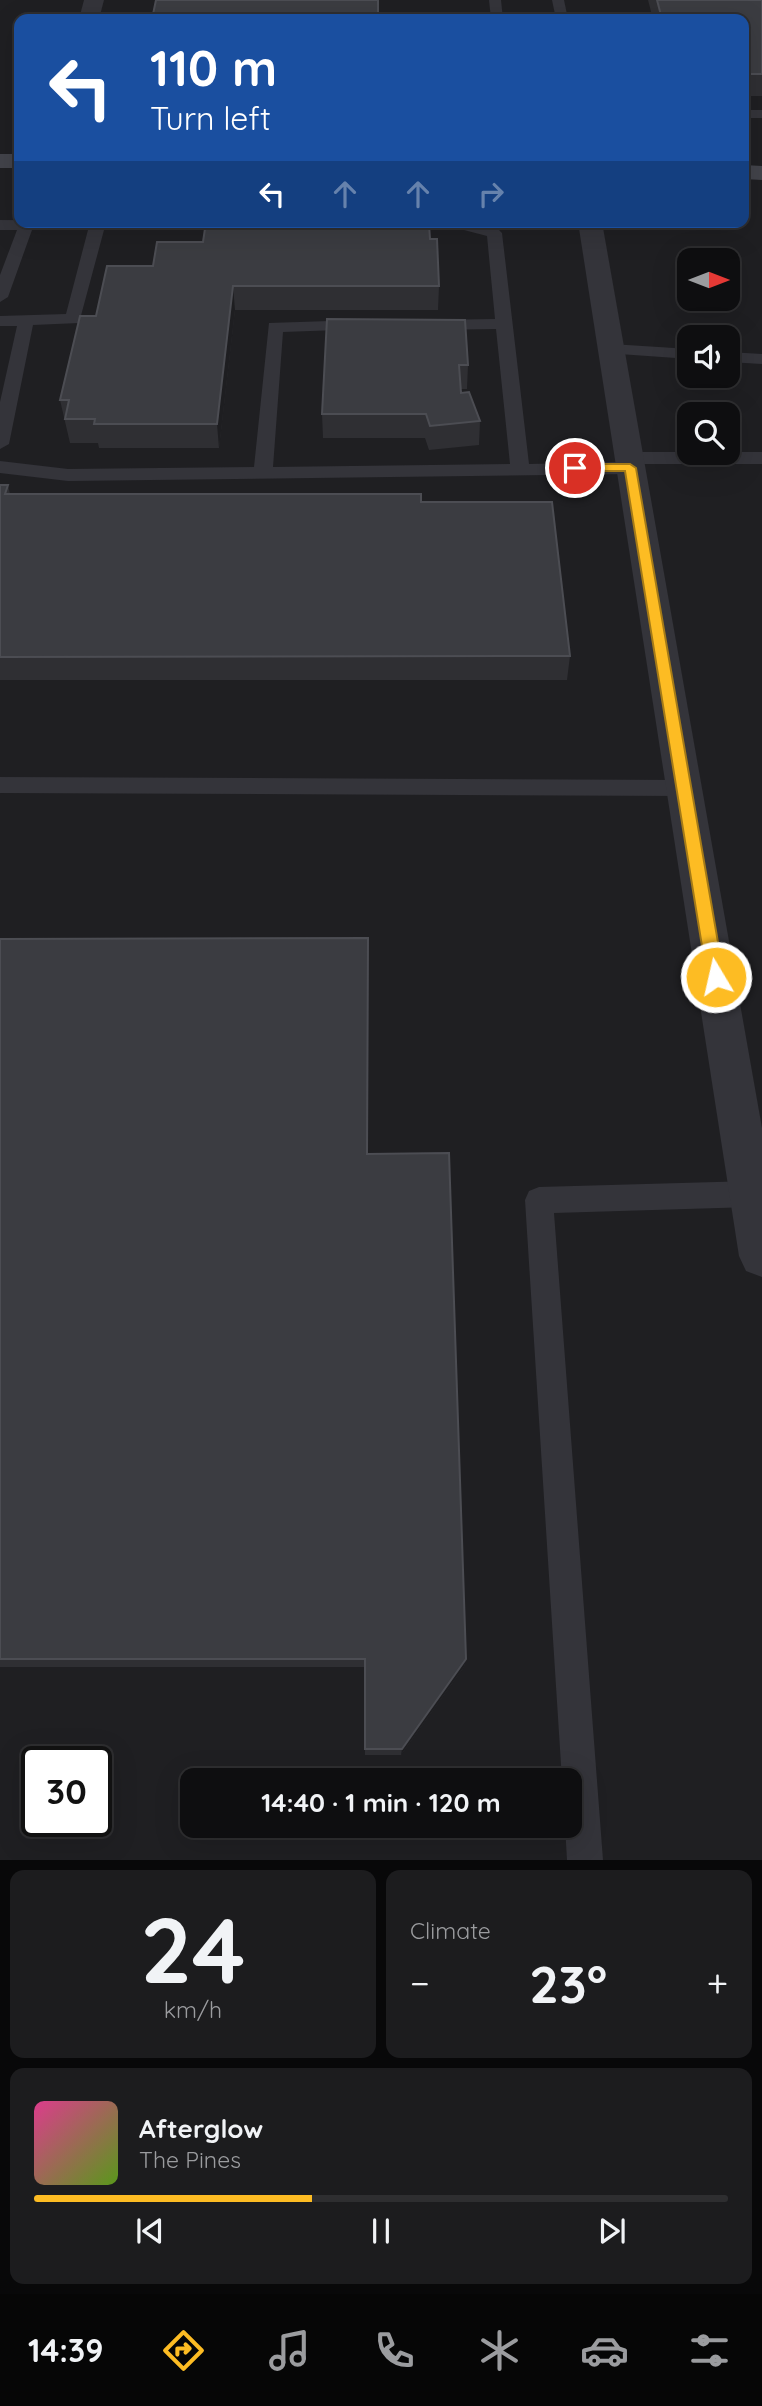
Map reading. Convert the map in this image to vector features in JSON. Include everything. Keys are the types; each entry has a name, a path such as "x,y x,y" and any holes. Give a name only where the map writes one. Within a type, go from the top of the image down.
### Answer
{"street":[{"path":"591,228 762,1256"}],"lane":[{"path":"0,297 25,228"},
{"path":"0,320 73,319 96,228"},
{"path":"475,228 494,233 520,469"},
{"path":"0,444 26,321"},
{"path":"410,325 504,324"},
{"path":"264,472 275,327 383,325"},
{"path":"611,349 677,353"},
{"path":"740,358 762,359"},
{"path":"0,467 68,475 520,469 762,458"},
{"path":"0,785 684,788"},
{"path":"585,1860 539,1200 752,1194"}],"shaded area":[{"path":"0,0 762,0 762,1860 0,1860"}],"building":[{"path":"156,0 378,0 378,14 153,14"},
{"path":"657,0 762,0 762,74 749,74 749,14 661,14"},
{"path":"205,228 429,228 430,239 437,239 439,286 233,286 217,424 94,424 95,419 65,419 69,400 60,400 80,316 96,316 107,266 153,266 157,242 203,242"},
{"path":"327,319 465,320 468,365 459,365 461,393 469,392 480,421 430,426 426,414 322,414"},
{"path":"0,485 8,485 5,494 421,494 421,502 552,502 570,656 0,657"},
{"path":"368,938 367,1154 449,1153 466,1659 402,1749 365,1749 365,1659 0,1659 0,939"}],"route":[{"path":"575,468 630,468 716,977"}]}
